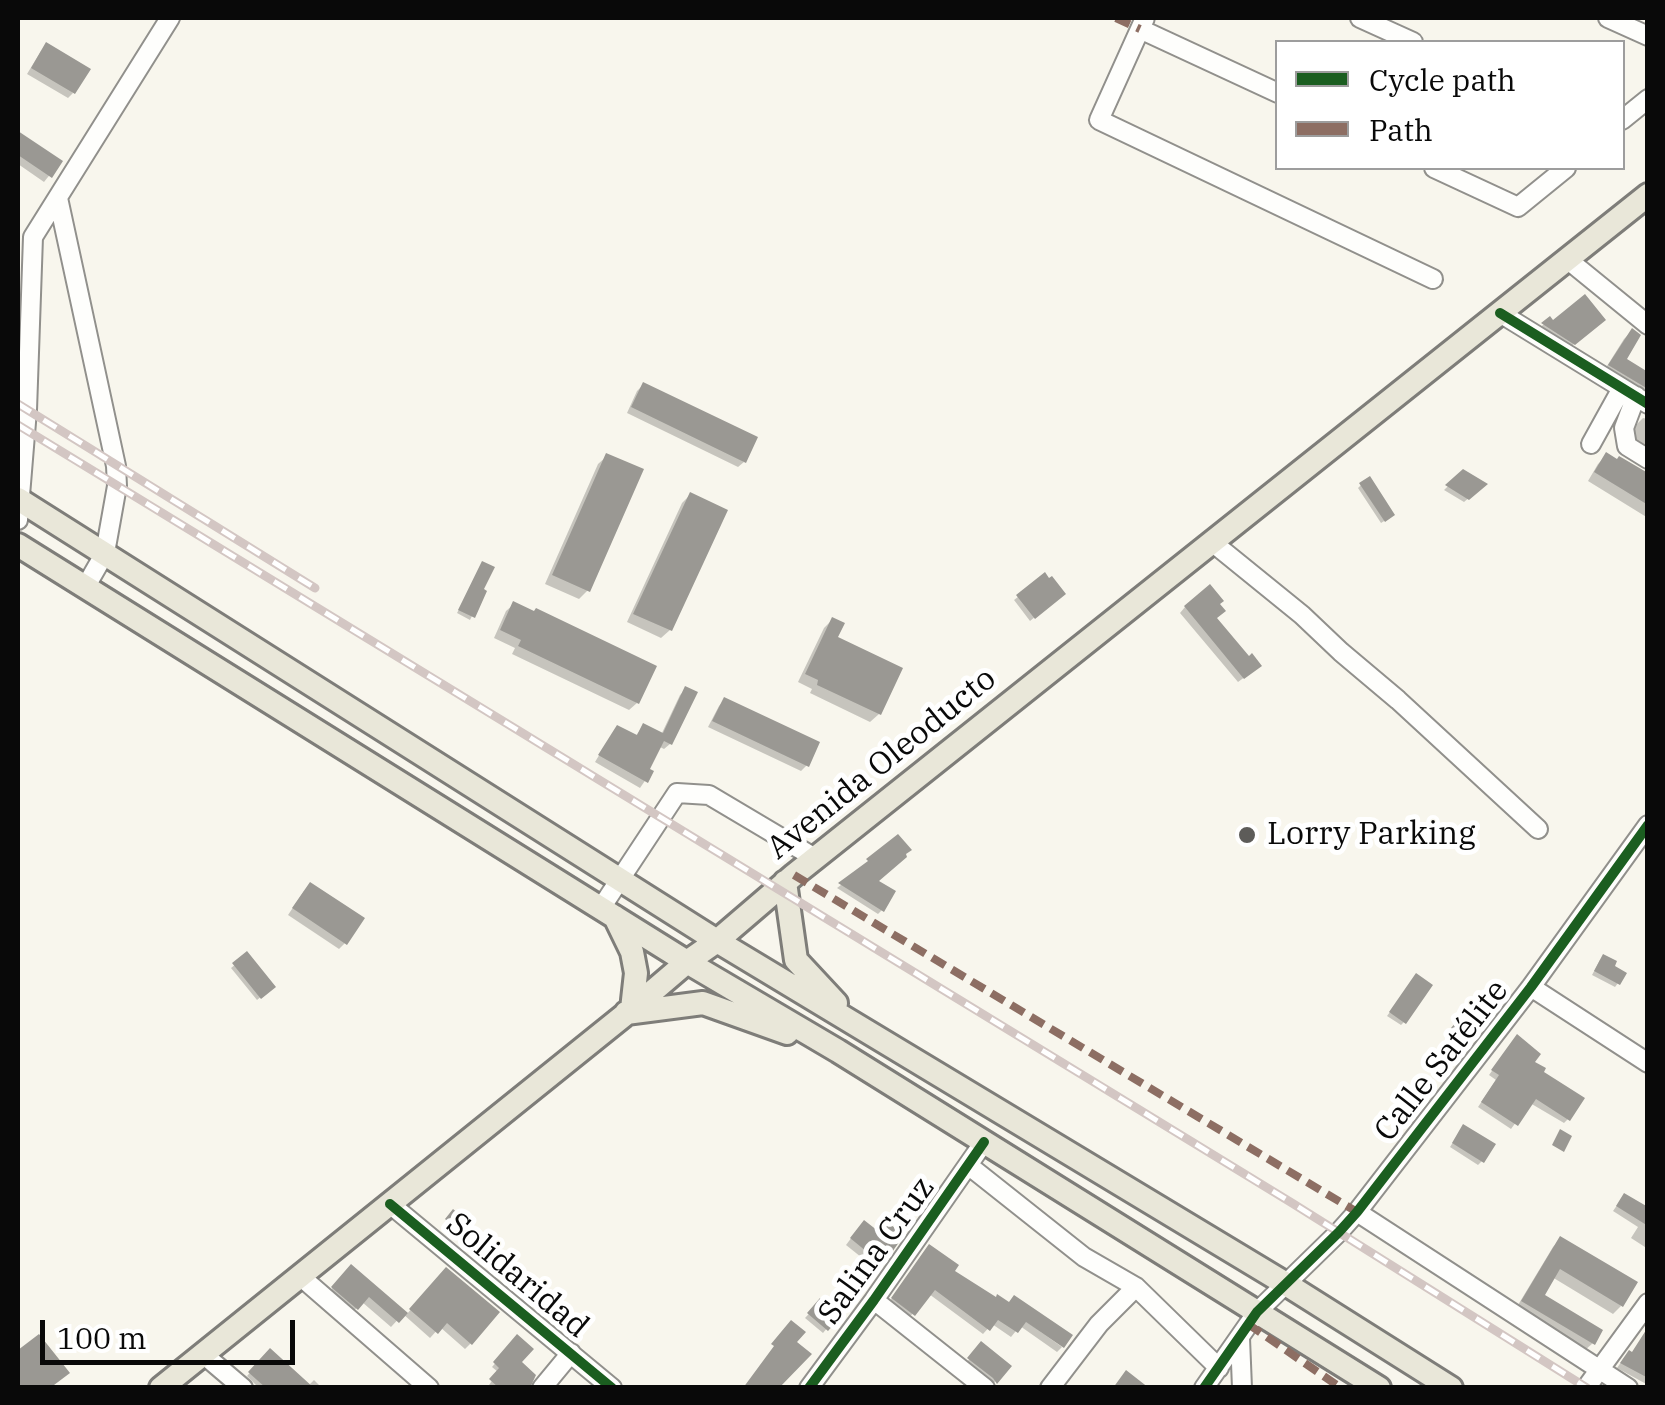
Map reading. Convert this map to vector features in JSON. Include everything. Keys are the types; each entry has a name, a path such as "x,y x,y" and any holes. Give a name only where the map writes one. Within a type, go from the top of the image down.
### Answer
{"main road":[{"name":"Avenida Oleoducto","path":"161,1388 687,962 717,942 785,882 1648,195"},
{"path":"19,507 105,553 717,942 1286,1284 1451,1388"},
{"path":"18,545 1379,1388"},
{"path":"785,882 796,960 855,1024"},
{"path":"608,912 632,952 636,974 629,1011 702,1004 838,1051"},
{"path":"918,1100 936,1073"}],"street":[{"path":"19,507 33,237 170,18"},
{"path":"1360,18 1409,40"},
{"path":"1608,18 1648,36"},
{"path":"1275,92 1143,23 1099,120 1432,279"},
{"path":"1625,118 1648,99"},
{"path":"1438,170 1518,207 1564,170"},
{"path":"58,198 116,466 117,486 105,553 86,586"},
{"path":"1568,259 1648,325"},
{"path":"1500,313 1635,396"},
{"path":"1592,444 1635,396"},
{"path":"1635,396 1624,428 1627,446 1648,459"},
{"path":"1212,542 1302,615 1538,829"},
{"path":"608,912 620,880 677,793 709,795 815,858"},
{"name":"Calle Satélite","path":"1204,1388 1256,1312 1357,1212 1648,825"},
{"path":"1530,986 1648,1063"},
{"name":"Salina Cruz","path":"809,1388 984,1142"},
{"path":"968,1166 1084,1257 1136,1287 1219,1368"},
{"name":"Solidaridad","path":"390,1204 612,1388"},
{"path":"1357,1212 1628,1388"},
{"path":"300,1276 429,1388"},
{"path":"1050,1388 1099,1324 1136,1287"},
{"path":"874,1300 985,1388"},
{"path":"1586,1388 1648,1303"},
{"path":"1240,1337 1242,1388"},
{"path":"542,1388 571,1353"},
{"path":"203,1354 243,1388"}],"building":[{"path":"46,42 91,69 75,94 31,68"},
{"path":"18,131 63,161 52,178 18,155"},
{"path":"1585,294 1606,320 1575,345 1541,323 1550,316 1553,320"},
{"path":"1632,328 1641,335 1627,359 1648,372 1648,389 1608,365"},
{"path":"643,382 758,437 746,463 631,407"},
{"path":"1606,452 1648,473 1648,505 1594,472"},
{"path":"606,453 644,469 590,592 552,575"},
{"path":"1463,469 1488,484 1469,500 1445,485"},
{"path":"1370,476 1395,515 1385,522 1359,483"},
{"path":"690,492 728,510 672,631 633,614"},
{"path":"482,561 495,567 475,618 458,610"},
{"path":"1045,572 1066,594 1035,619 1016,595"},
{"path":"1210,584 1224,601 1220,604 1226,611 1217,618 1262,666 1244,679 1184,606"},
{"path":"513,601 534,611 536,608 657,666 639,704 518,646 521,640 500,630"},
{"path":"832,617 845,623 838,637 903,668 881,715 817,685 818,680 805,674"},
{"path":"685,686 698,692 672,745 664,741 650,769 654,771 648,783 598,755 617,725 637,735 643,723 663,733"},
{"path":"724,697 820,742 809,767 712,721"},
{"path":"898,834 912,850 879,881 896,891 884,912 838,883"},
{"path":"310,882 365,918 347,945 292,908"},
{"path":"247,951 276,987 261,999 232,963"},
{"path":"1603,954 1617,961 1615,966 1627,973 1620,985 1594,971"},
{"path":"1416,973 1433,985 1406,1024 1389,1012"},
{"path":"1466,1010 1479,1021 1464,1039 1451,1028"},
{"path":"1517,1034 1541,1054 1535,1062 1546,1068 1544,1072 1585,1098 1570,1121 1536,1099 1518,1126 1481,1102 1499,1075 1491,1070"},
{"path":"1463,1124 1496,1144 1484,1163 1452,1143"},
{"path":"1560,1129 1572,1136 1564,1152 1552,1145"},
{"path":"1624,1193 1648,1207 1648,1226 1616,1206"},
{"path":"453,1209 467,1221 459,1231 445,1219"},
{"path":"864,1220 878,1231 886,1221 904,1235 883,1265 850,1238"},
{"path":"1560,1236 1638,1282 1623,1307 1560,1269 1545,1295 1603,1330 1595,1345 1521,1301"},
{"path":"929,1244 959,1265 955,1271 996,1297 997,1294 1009,1302 1014,1295 1073,1335 1064,1348 1026,1322 1018,1333 998,1320 990,1331 935,1290 915,1316 891,1298"},
{"path":"351,1264 408,1313 399,1323 369,1297 358,1310 331,1287"},
{"path":"446,1267 500,1312 472,1345 447,1323 438,1334 409,1309"},
{"path":"820,1298 841,1316 828,1331 807,1313"},
{"path":"791,1320 806,1332 797,1342 812,1354 779,1388 743,1388 774,1346 771,1344"},
{"path":"1648,1327 1648,1378 1620,1363"},
{"path":"39,1334 70,1373 50,1388 18,1388 18,1350"},
{"path":"517,1334 534,1349 522,1362 536,1375 530,1388 499,1388 489,1379 499,1368 493,1362"},
{"path":"981,1341 1012,1366 997,1384 967,1358"},
{"path":"270,1348 314,1388 266,1388 248,1372"},
{"path":"1126,1370 1149,1388 1113,1388"}],"railway":[{"path":"18,404 315,588"},
{"path":"18,425 1292,1203 1587,1388"}],"marked path":[{"path":"1116,18 1140,29"},
{"path":"794,875 1357,1212"},
{"path":"1248,1324 1341,1388"}],"cycle path":[{"path":"1500,313 1648,404"},
{"path":"1204,1388 1257,1312 1357,1212 1531,987 1648,825"},
{"path":"809,1388 984,1142"},
{"path":"390,1204 612,1388"}],"place":[{"name":"Lorry Parking","path":"1247,835"}]}
